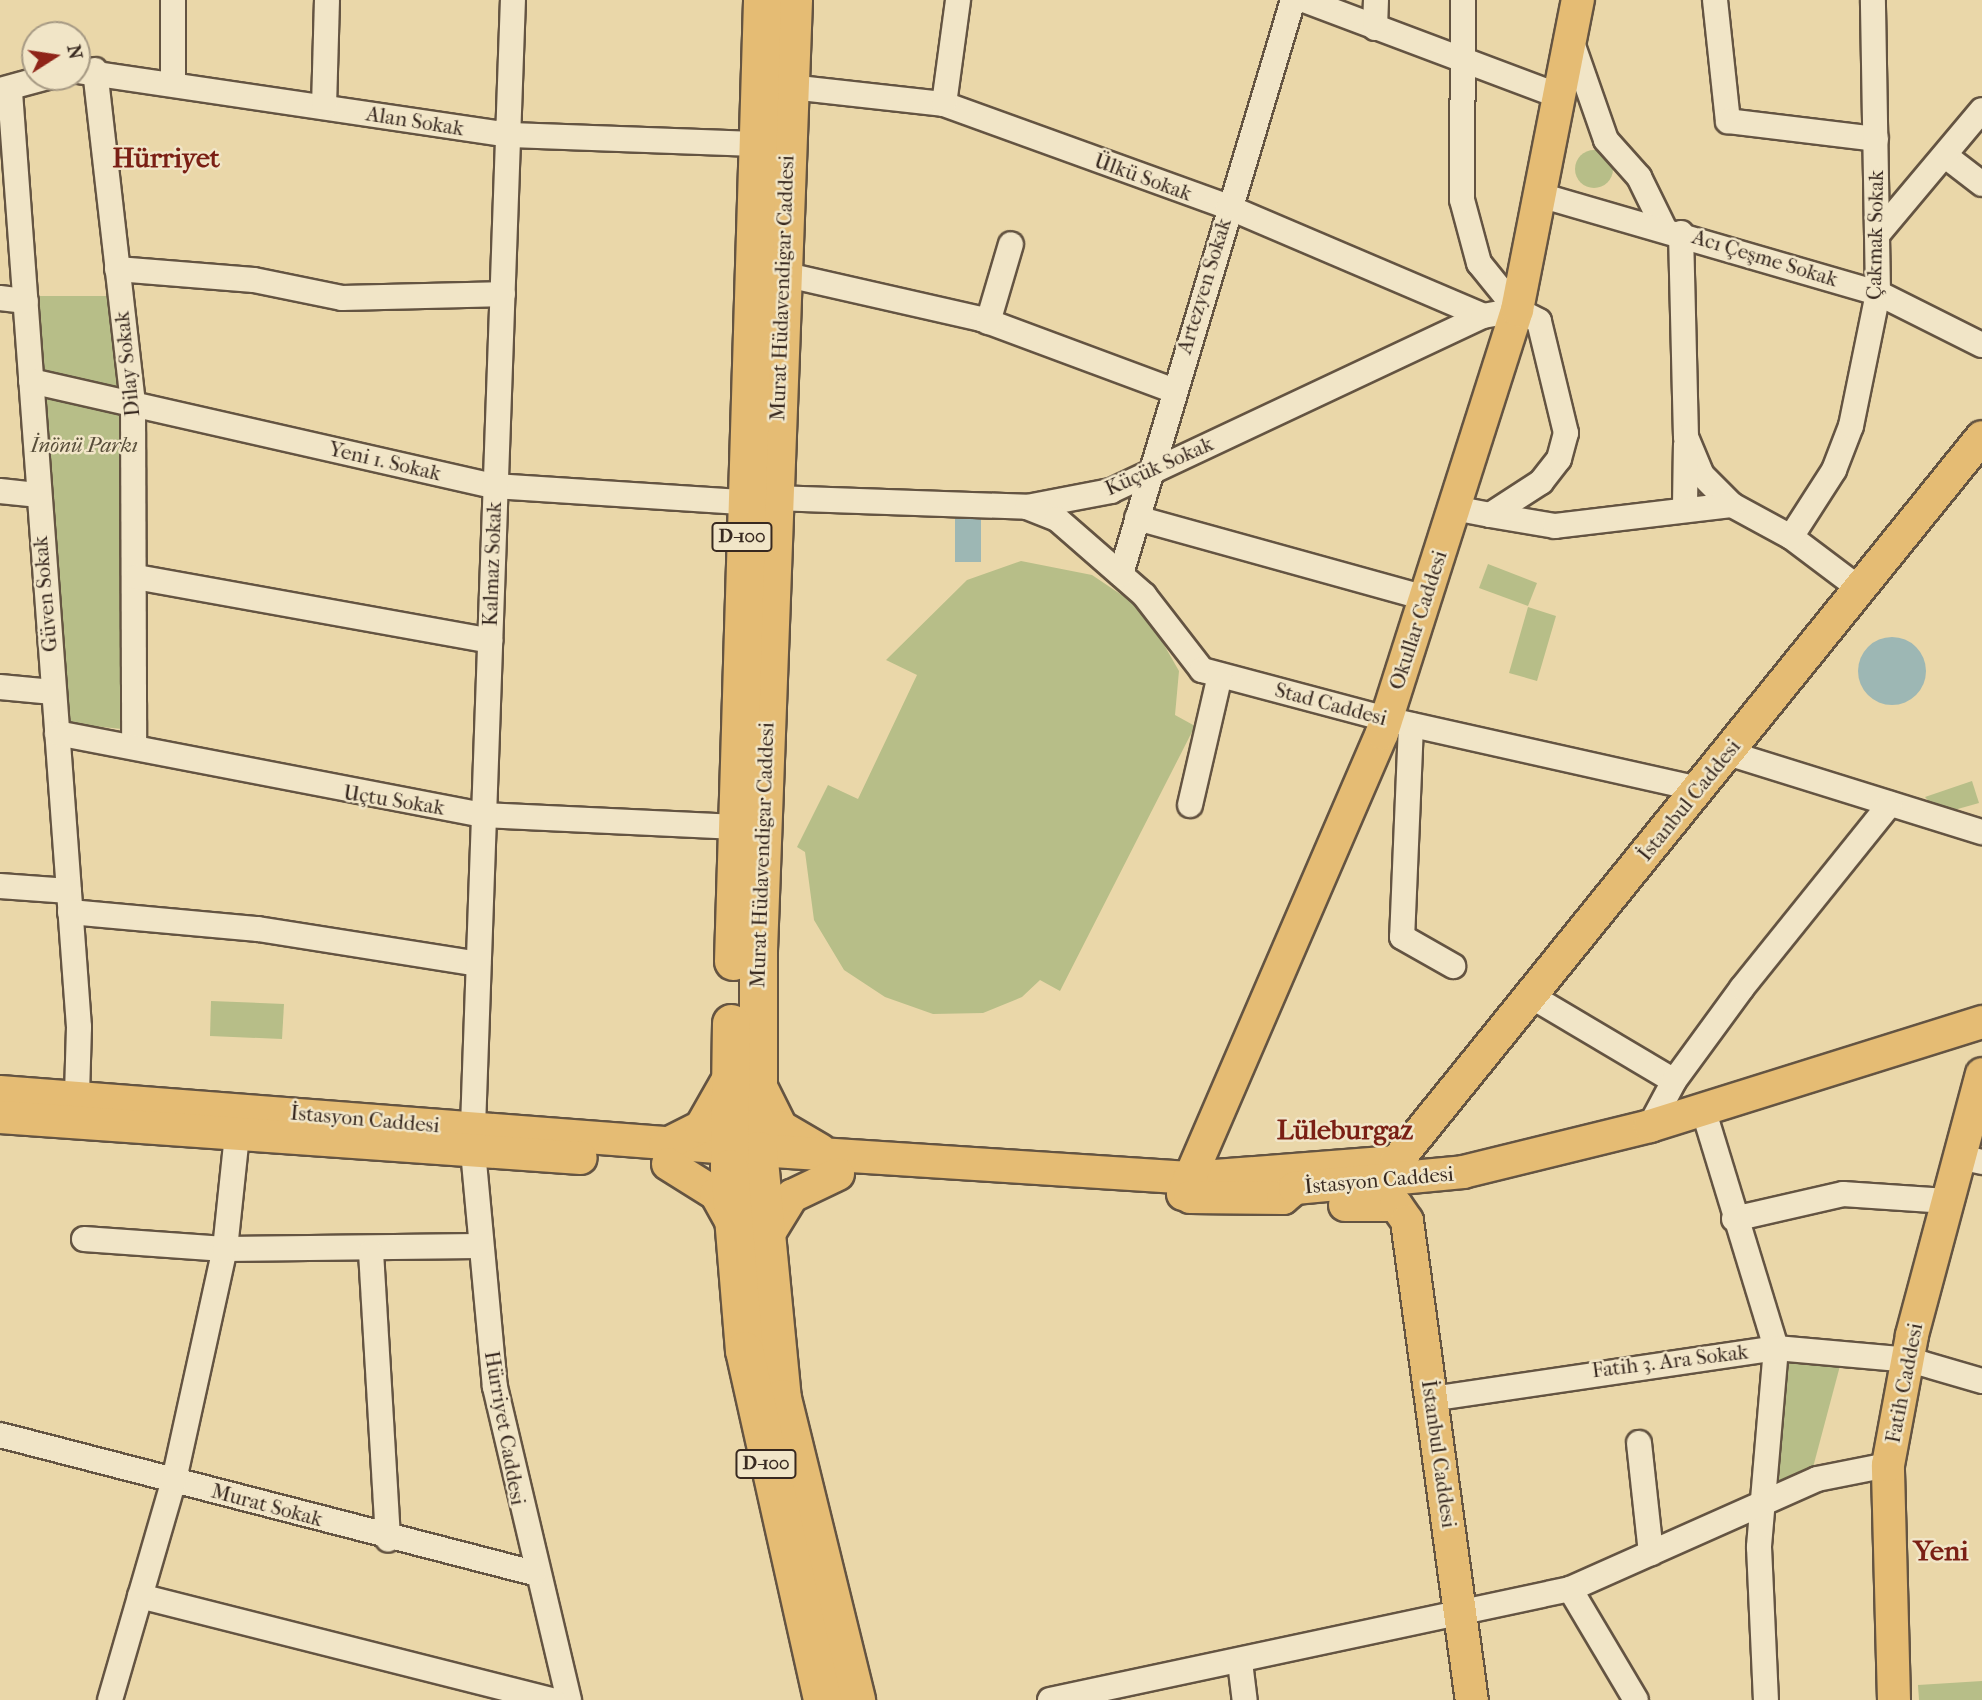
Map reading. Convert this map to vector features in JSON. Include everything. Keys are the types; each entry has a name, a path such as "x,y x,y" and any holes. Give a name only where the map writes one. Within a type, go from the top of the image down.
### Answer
{"highway":[{"name":"Murat Hüdavendigar Caddesi","path":"743,1072 759,500 757,144 762,0"},
{"name":"Murat Hüdavendigar Caddesi","path":"793,0 783,274 759,500 736,827 744,1158 732,1223 754,1411 822,1700"},
{"name":"Murat Hüdavendigar Caddesi","path":"744,1158 765,1240 792,1453 856,1700"}],"main road":[{"path":"1570,37 1578,0"},
{"name":"Okullar Caddesi","path":"1185,1188 1399,722 1425,598 1517,310 1570,37"},
{"name":"İstanbul Caddesi","path":"1472,1700 1399,1184 1531,996 1982,437"},
{"name":"İstasyon Caddesi","path":"0,1091 77,1109 666,1154 1185,1188 1283,1198 1295,1188 1399,1184 1463,1172 1650,1126 1704,1112 1982,1022"},
{"path":"732,1223 716,1194 666,1154 701,1127 743,1072 781,1128 833,1163 792,1196 765,1240"},
{"name":"Fatih Caddesi","path":"1894,1700 1888,1465 1947,1201 1970,1159 1982,1074"},
{"name":"İstasyon Caddesi","path":"0,1117 77,1109"},
{"path":"1185,1188 1399,1184"}],"street":[{"path":"173,0 173,80"},
{"path":"324,107 327,0"},
{"name":"Kalmaz Sokak","path":"473,1139 513,0"},
{"path":"944,104 958,0"},
{"name":"Artezyen Sokak","path":"1121,574 1153,470 1172,390 1293,0"},
{"path":"1304,0 1559,96"},
{"path":"1375,28 1376,0"},
{"path":"1463,0 1459,60 1462,200 1479,262 1517,310 1539,321 1566,433 1559,459 1541,482 1490,515"},
{"path":"1714,0 1728,121 1876,139"},
{"name":"Çakmak Sokak","path":"1791,537 1834,471 1851,426 1878,293 1873,0"},
{"path":"1570,37 1606,140 1639,177 1672,229 1686,438 1685,506"},
{"name":"Alan Sokak","path":"91,72 173,80 324,107 509,135 757,144"},
{"name":"Ülkü Sokak","path":"790,87 944,104 1228,207 1483,316"},
{"name":"Güven Sokak","path":"5,91 26,301 37,495 70,901 77,1109"},
{"name":"Dilay Sokak","path":"89,91 117,269 133,404 136,577 134,744"},
{"path":"1877,235 1947,157 1982,110"},
{"path":"1947,157 1982,184"},
{"name":"Acı Çeşme Sokak","path":"1540,195 1672,229 1878,293 1982,345"},
{"path":"988,321 1011,244"},
{"path":"117,269 254,280 342,298 503,294"},
{"path":"783,274 988,321 1172,390"},
{"path":"0,299 26,301"},
{"name":"Küçük Sokak","path":"759,500 1027,507 1111,491 1483,316 1517,310"},
{"name":"Yeni 1. Sokak","path":"31,381 494,486 759,500"},
{"path":"1686,438 1702,475 1732,505 1791,537 1860,589"},
{"path":"0,491 37,495"},
{"path":"1454,508 1555,526 1685,506 1732,505"},
{"name":"Stad Caddesi","path":"1027,507 1057,519 1121,574 1186,656 1220,675 1399,722 1698,789"},
{"path":"1137,518 1425,598"},
{"path":"136,577 489,641"},
{"path":"1190,804 1220,675"},
{"path":"0,687 53,692"},
{"path":"1399,722 1407,814 1402,937 1453,966"},
{"name":"Uçtu Sokak","path":"57,733 134,744 327,789 484,815 736,827"},
{"path":"1728,753 1951,822 1981,838"},
{"path":"1650,1126 1674,1081 1890,804"},
{"path":"0,886 70,901 478,964"},
{"path":"1531,996 1674,1081"},
{"path":"1704,1112 1734,1219 1762,1286 1776,1348 1763,1503 1759,1635 1766,1700"},
{"path":"110,1700 174,1480 225,1249 238,1122"},
{"name":"Hürriyet Caddesi","path":"473,1139 478,1246 495,1387 534,1573 569,1700"},
{"path":"1734,1219 1843,1194 1947,1201"},
{"path":"84,1239 225,1249 371,1252 478,1246"},
{"path":"371,1252 388,1539"},
{"name":"Fatih 3. Ara Sokak","path":"1431,1399 1776,1348 1910,1360 1982,1381"},
{"name":"Murat Sokak","path":"0,1435 388,1539 534,1573"},
{"path":"1639,1443 1651,1553"},
{"path":"1050,1700 1080,1697 1570,1590 1817,1479 1888,1465"},
{"path":"1570,1590 1636,1700"},
{"path":"140,1597 552,1700"},
{"path":"1240,1662 1245,1700"}],"green space":[{"path":"1594,150 1607,156 1613,169 1607,182 1594,188 1581,182 1575,169 1581,156"},
{"path":"34,296 113,296 123,393 41,375"},
{"name":"İnönü Parkı","path":"41,395 123,410 122,729 64,723"},
{"path":"1021,561 1092,575 1144,610 1179,671 1175,715 1195,726 1060,991 1040,980 1022,997 983,1013 933,1014 885,997 844,970 814,920 805,852 797,847 828,785 858,799 917,675 886,660 967,580"},
{"path":"1488,564 1537,583 1528,606 1479,588"},
{"path":"1528,607 1556,616 1537,681 1509,673"},
{"path":"1972,781 1979,803 1940,814 1925,797"},
{"path":"211,1001 284,1004 282,1039 210,1036"},
{"path":"1781,1358 1841,1362 1811,1475 1771,1485"},
{"path":"1982,1681 1982,1700 1919,1700 1918,1685"}],"water":[{"path":"955,517 981,517 981,562 955,562"},
{"path":"1892,637 1905,640 1916,647 1923,658 1926,671 1923,684 1916,695 1905,702 1892,705 1879,702 1868,695 1861,684 1858,671 1861,658 1868,647 1879,640"}],"district":[{"name":"Hürriyet","path":"166,158"},
{"name":"Lüleburgaz","path":"1345,1130"},
{"name":"Yeni","path":"1941,1551"}]}
